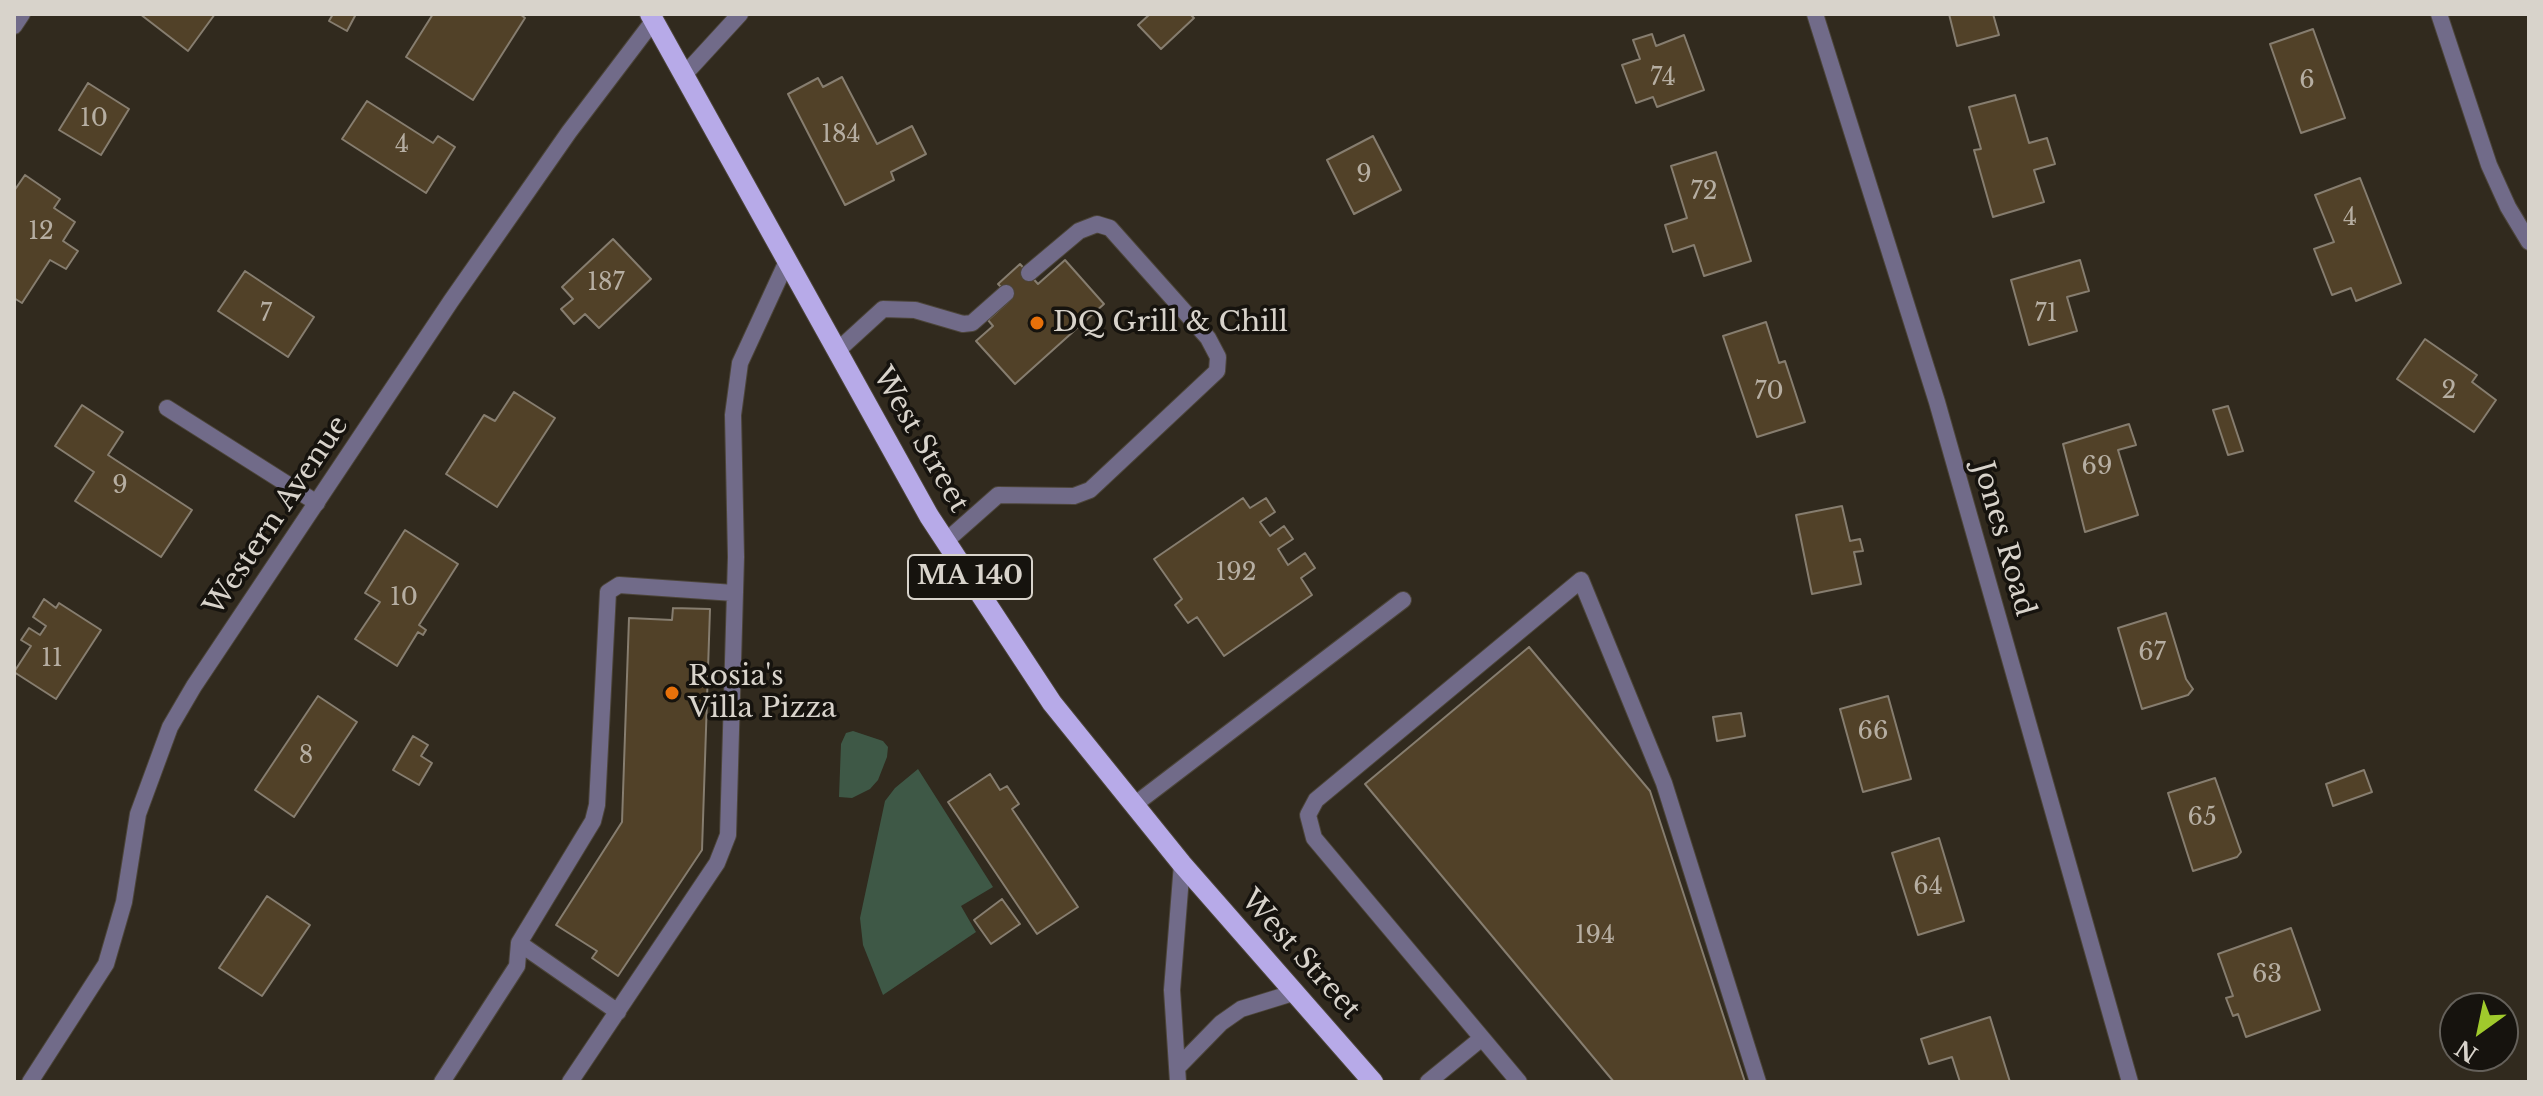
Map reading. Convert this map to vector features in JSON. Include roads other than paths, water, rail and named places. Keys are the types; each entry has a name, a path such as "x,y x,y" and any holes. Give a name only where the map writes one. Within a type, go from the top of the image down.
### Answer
{"main road":[{"name":"West Street","path":"652,17 946,541 1052,703 1182,864 1373,1082"}],"street":[{"path":"14,26 22,14"},
{"path":"684,75 740,14"},
{"name":"Jones Road","path":"1815,14 1937,402 2130,1082"},
{"path":"2439,14 2489,165 2508,207 2529,242"},
{"name":"Western Avenue","path":"30,1082 106,964 124,902 138,814 170,727 460,288 652,17"},
{"path":"946,541 998,495 1074,496 1090,490 1217,371 1218,357 1208,338 1110,228 1097,224 1079,231 1029,273"},
{"path":"570,1082 717,863 728,835 734,593 733,415 740,363 787,261"},
{"path":"837,351 883,309 915,310 963,324 972,323 1006,293"},
{"path":"167,408 317,503"},
{"path":"1519,1082 1314,838 1308,815 1316,800 1581,580 1664,783 1758,1082"},
{"path":"442,1082 517,966 519,943 593,821 597,805 608,592 619,585 734,593"},
{"path":"1134,805 1403,600"},
{"path":"1178,1075 1172,990 1182,864"},
{"path":"519,943 618,1012"},
{"path":"1178,1075 1221,1023 1241,1009 1296,992"},
{"path":"1428,1082 1482,1038"}],"place":[{"name":"DQ Grill & Chill","path":"1037,323"},
{"name":"Rosia's Villa Pizza","path":"672,693"}]}
